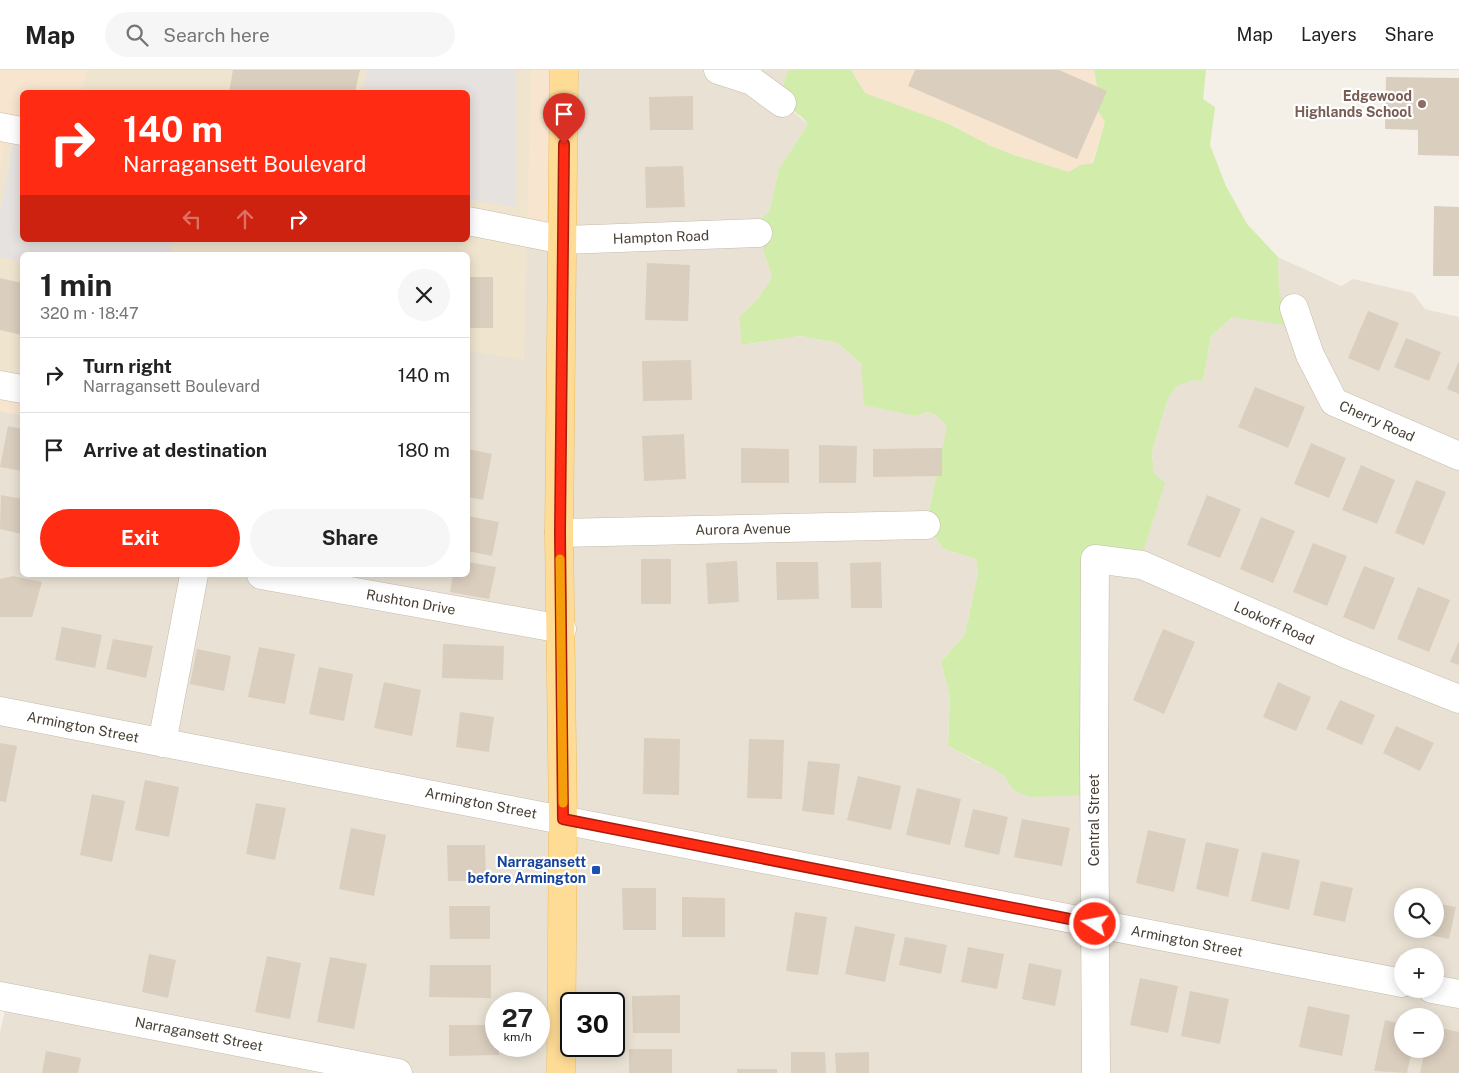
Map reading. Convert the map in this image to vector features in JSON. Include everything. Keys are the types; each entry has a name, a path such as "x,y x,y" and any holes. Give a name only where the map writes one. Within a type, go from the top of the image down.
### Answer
{"main road":[{"path":"561,1073 563,819 560,533 564,70"}],"street":[{"path":"718,70 752,81 782,103"},
{"path":"0,126 20,131"},
{"name":"Hampton Road","path":"470,221 564,240 758,234"},
{"name":"Cherry Road","path":"1294,308 1310,355 1334,402 1459,456"},
{"path":"0,385 20,389"},
{"name":"Aurora Avenue","path":"560,533 926,525"},
{"name":"Lookoff Road","path":"1095,567 1096,559 1142,565 1346,654 1459,698"},
{"name":"Central Street","path":"1095,567 1096,1073"},
{"path":"162,743 194,577"},
{"name":"Rushton Drive","path":"272,577 562,629"},
{"name":"Armington Street","path":"0,711 1394,981"},
{"path":"1444,991 1459,994"},
{"name":"Narragansett Street","path":"0,996 398,1073"}],"shaded area":[{"path":"0,70 563,70 555,226 470,215 470,90 20,90 20,242 22,242 22,252 20,252 20,415 0,411"},
{"path":"87,70 531,70 524,360 470,350 470,252 20,252 20,378 0,375 0,171 10,116 20,118 20,242 470,242 470,90 82,90"},
{"path":"367,70 516,70 516,207 470,199 470,90 362,90"},
{"path":"563,70 788,70 780,96 782,103 808,124 779,169 769,212 759,220 754,221 772,277 759,297 739,317 743,345 800,336 838,343 916,416 927,412 934,414 947,425 926,525 944,549 976,559 978,572 965,634 941,662 950,697 948,746 981,764 989,766 1004,776 1013,790 1095,559 1154,473 1152,452 1168,398 1177,386 1193,380 1203,380 1211,336 1232,317 1279,294 1278,257 1341,286 1353,279 1413,293 1425,309 1459,317 1459,1073 0,1073 0,1032 9,993 0,991 0,411 20,415 20,577 470,577 470,252 468,252 468,242 470,242 470,236"},
{"path":"851,70 1094,70 1098,111 1105,122 1092,163 1080,165 1069,172 1014,155 991,146 947,123 865,93"},
{"path":"16,126 20,127 20,242 172,242 170,252 20,252 20,261 0,257 0,213"}],"green space":[{"path":"788,70 851,70 865,93 947,123 991,146 1014,155 1069,172 1080,165 1093,163 1105,122 1098,111 1094,70 1206,70 1203,99 1215,107 1210,145 1226,186 1247,224 1278,257 1279,294 1299,327 1232,317 1211,336 1203,380 1193,380 1177,386 1168,398 1152,452 1154,473 1165,483 1139,564 1096,559 1088,795 1030,797 1013,790 1004,776 989,766 980,764 948,746 950,697 941,662 965,634 978,572 976,559 944,549 926,525 947,425 934,414 927,412 916,416 864,405 861,364 838,343 800,336 742,345 739,317 759,297 772,277 754,221 759,220 769,212 779,169 808,124 802,117 782,103 780,96"}],"building":[{"path":"233,70 360,70 355,90 229,90"},
{"path":"915,70 1059,70 1107,91 1077,159 908,86"},
{"name":"Edgewood Highlands School","path":"1386,77 1459,78 1459,156 1418,155 1418,130 1385,129"},
{"path":"693,96 693,130 650,130 649,97"},
{"path":"683,166 685,207 646,208 645,167"},
{"path":"1434,206 1459,207 1459,276 1433,276"},
{"path":"647,263 690,265 688,321 645,320"},
{"path":"470,277 493,277 493,328 470,328"},
{"path":"0,278 20,283 20,335 0,330"},
{"path":"1368,311 1399,323 1379,371 1348,358"},
{"path":"1406,338 1441,352 1429,381 1394,367"},
{"path":"691,360 692,400 643,401 642,361"},
{"path":"1459,361 1459,394 1447,389"},
{"path":"1255,387 1305,407 1288,448 1238,427"},
{"path":"8,426 20,429 20,471 0,467"},
{"path":"684,434 686,479 644,481 642,436"},
{"path":"1311,443 1346,458 1329,498 1294,484"},
{"path":"819,445 857,446 856,483 819,483"},
{"path":"741,448 789,449 789,483 741,483"},
{"path":"942,448 942,476 873,477 873,449"},
{"path":"470,449 492,454 483,500 470,497"},
{"path":"1361,465 1395,480 1377,524 1342,510"},
{"path":"1416,480 1446,492 1424,545 1395,533"},
{"path":"1,495 20,499 20,534 0,529"},
{"path":"1207,495 1241,509 1220,558 1187,545"},
{"path":"470,516 499,522 492,556 470,551"},
{"path":"1261,517 1295,531 1273,583 1240,569"},
{"path":"1313,543 1347,556 1327,606 1293,592"},
{"path":"641,559 671,559 671,604 641,604"},
{"path":"737,561 739,602 708,604 706,563"},
{"path":"470,562 496,567 489,599 450,592 453,577 470,577"},
{"path":"776,562 818,562 819,599 777,600"},
{"path":"881,562 882,608 851,608 850,563"},
{"path":"1364,566 1395,578 1374,630 1343,617"},
{"path":"13,576 42,582 32,617 0,617 0,579"},
{"path":"1418,587 1450,600 1429,652 1397,639"},
{"path":"62,627 102,635 95,668 55,660"},
{"path":"1163,629 1195,642 1164,714 1133,700"},
{"path":"113,639 153,646 146,678 106,669"},
{"path":"1459,641 1459,665 1450,662"},
{"path":"443,644 504,646 503,680 442,678"},
{"path":"259,647 295,654 285,704 248,697"},
{"path":"197,649 231,656 224,691 190,684"},
{"path":"319,667 353,674 344,721 309,714"},
{"path":"384,682 421,690 412,736 374,728"},
{"path":"1278,682 1311,697 1296,731 1263,717"},
{"path":"1340,700 1375,715 1362,745 1326,729"},
{"path":"460,712 494,717 489,752 456,747"},
{"path":"1396,726 1434,743 1420,771 1383,753"},
{"path":"644,738 680,739 679,795 643,794"},
{"path":"749,739 784,740 782,799 747,798"},
{"path":"0,743 17,746 6,802 0,801"},
{"path":"808,761 840,764 834,815 802,811"},
{"path":"858,776 901,786 891,830 847,820"},
{"path":"145,780 179,787 169,837 135,830"},
{"path":"917,788 961,799 950,845 906,835"},
{"path":"92,794 125,801 112,862 80,855"},
{"path":"256,803 286,808 275,860 246,854"},
{"path":"973,809 1008,817 999,855 964,847"},
{"path":"1022,819 1070,828 1062,866 1014,857"},
{"path":"351,828 386,835 374,896 339,889"},
{"path":"1148,830 1186,839 1174,892 1136,883"},
{"path":"1206,842 1239,849 1228,897 1196,889"},
{"path":"447,845 485,845 486,881 448,881"},
{"path":"1262,852 1300,860 1289,910 1251,901"},
{"path":"1321,881 1353,888 1345,922 1313,915"},
{"path":"622,888 656,888 656,930 623,930"},
{"path":"682,897 725,898 725,937 682,937"},
{"path":"1444,905 1456,907 1449,939 1444,938"},
{"path":"449,906 490,906 490,939 450,939"},
{"path":"795,912 827,917 818,975 786,971"},
{"path":"855,926 895,934 885,982 845,974"},
{"path":"905,937 947,945 941,974 899,965"},
{"path":"968,947 1004,954 997,989 961,982"},
{"path":"149,954 176,960 168,998 142,992"},
{"path":"267,956 301,963 290,1019 255,1012"},
{"path":"330,957 367,964 354,1029 317,1022"},
{"path":"1029,963 1062,970 1055,1006 1022,999"},
{"path":"430,965 491,965 491,992 485,992 485,998 429,997"},
{"path":"1140,978 1178,986 1168,1033 1130,1025"},
{"path":"1190,991 1229,999 1220,1044 1181,1036"},
{"path":"680,995 680,1033 633,1033 632,996"},
{"path":"1308,1006 1350,1015 1342,1056 1299,1047"},
{"path":"1385,1020 1394,1022 1394,1058 1410,1058 1407,1073 1374,1071"},
{"path":"449,1025 485,1025 485,1055 449,1056"},
{"path":"1444,1029 1459,1032 1459,1073 1420,1073 1423,1058 1444,1058"},
{"path":"629,1049 672,1049 672,1073 629,1073"},
{"path":"46,1051 81,1058 78,1073 42,1073"},
{"path":"791,1052 825,1052 826,1073 791,1073"},
{"path":"869,1052 869,1073 836,1073 835,1053"},
{"path":"737,1069 777,1069 777,1073 737,1073"}],"slow traffic":[{"path":"560,559 563,803"}],"place":[{"name":"Edgewood Highlands School","path":"1422,104"},
{"name":"Narragansett before Armington","path":"596,870"}],"route":[{"path":"564,144 560,533 563,819 1095,924"}]}
